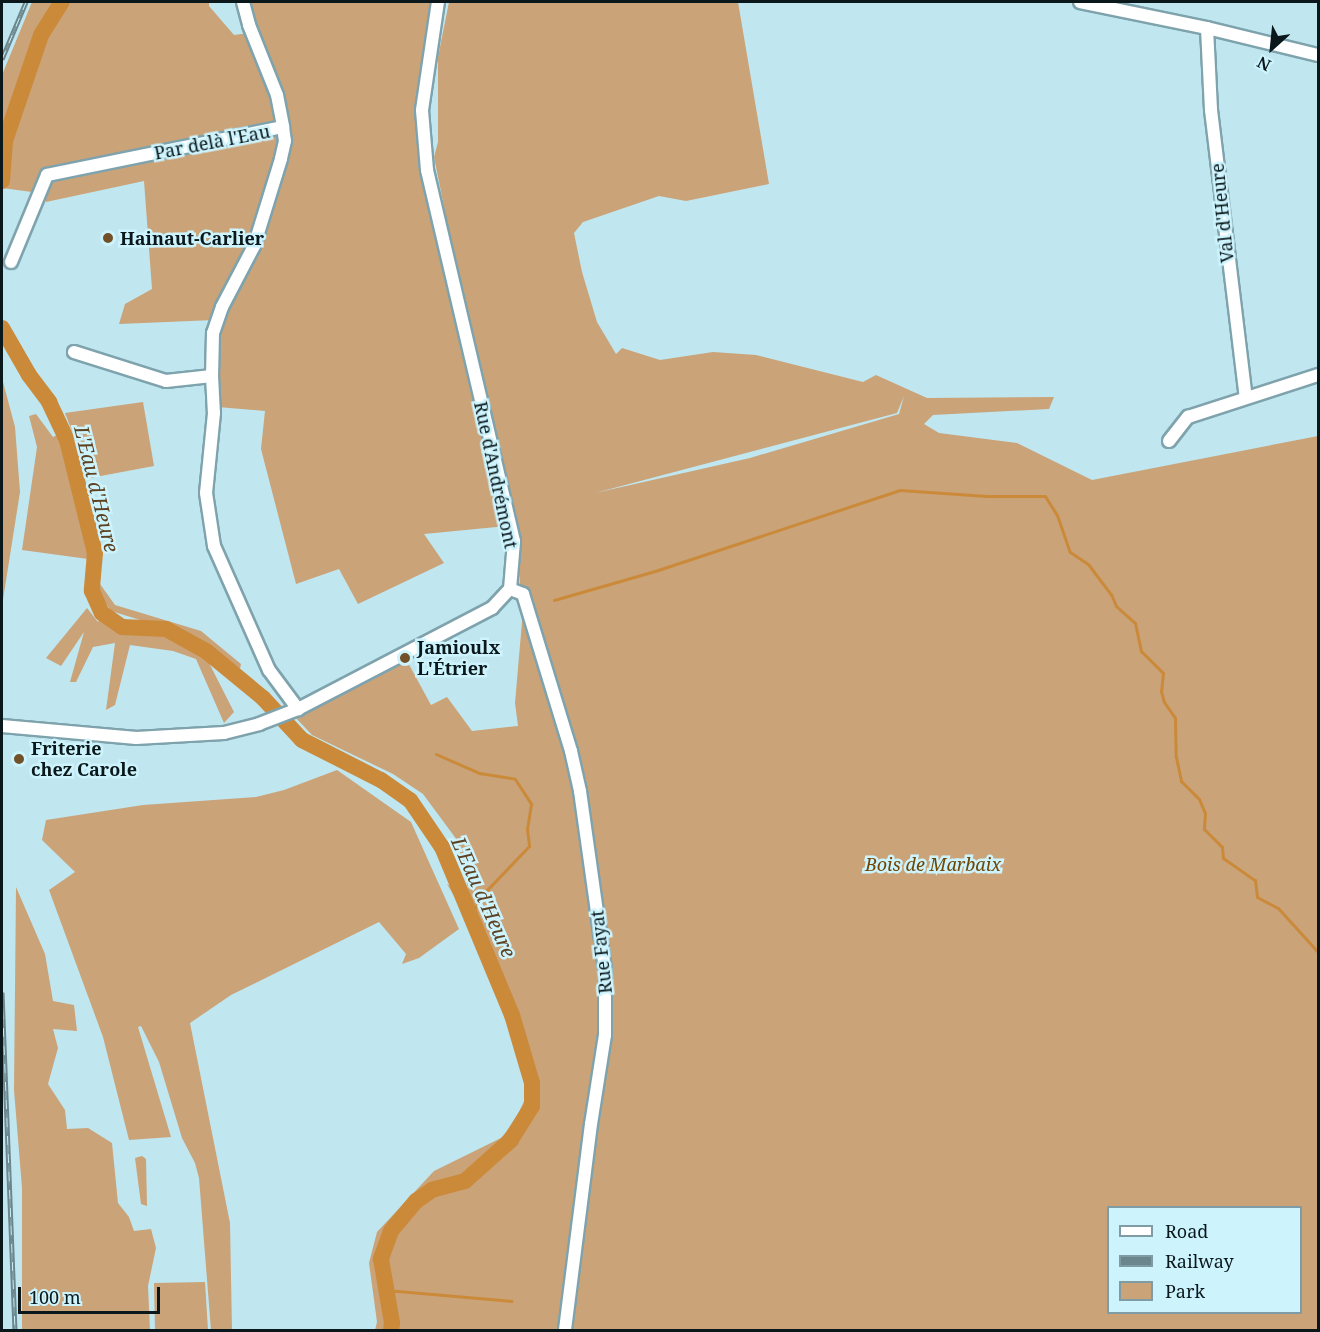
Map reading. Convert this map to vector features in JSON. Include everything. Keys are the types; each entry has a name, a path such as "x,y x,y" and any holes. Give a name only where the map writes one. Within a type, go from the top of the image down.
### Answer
{"street":[{"path":"243,2 249,25 277,95 283,127"},
{"name":"Rue d'Andrémont","path":"438,2 422,110 427,170 514,541 510,589"},
{"path":"1080,2 1207,28 1318,55"},
{"name":"Val d'Heure","path":"1207,28 1211,110 1246,398"},
{"name":"Par delà l'Eau","path":"11,262 47,175 283,127 285,141 281,159 255,246 222,307 213,333 214,413 207,493 214,546 269,670 296,710"},
{"path":"74,352 166,381 212,376"},
{"path":"1169,441 1188,417 1318,375"},
{"path":"2,726 136,738 214,734 259,724 296,710 492,608 510,589"},
{"name":"Rue Fayat","path":"510,589 523,594 571,751 580,791 605,968 605,1035 591,1124 565,1330"}],"green space":[{"path":"32,2 209,2 209,6 234,35 249,33 271,90 278,118 274,122 46,173 32,192 2,188 2,75"},
{"name":"Bois de Marbaix","path":"248,2 433,2 418,101 420,139 426,200 456,266 434,157 438,142 438,57 449,2 738,2 769,184 686,201 659,196 583,222 574,233 582,272 597,322 616,354 622,348 660,360 713,352 756,355 863,382 876,375 927,398 1054,397 1049,409 933,415 924,424 939,433 1017,443 1092,480 1318,436 1318,1330 375,1330 377,1322 369,1263 377,1232 434,1171 501,1138 515,1121 524,1101 532,1061 506,984 447,884 470,897 457,840 423,794 393,774 312,735 295,717 297,713 406,659 431,705 447,697 472,731 518,726 515,703 522,622 516,518 492,434 507,526 424,534 444,563 358,604 339,569 296,584 261,449 265,411 218,407 214,336 288,138","holes":["904,396 899,414 750,458 595,493 897,413"]},
{"path":"278,133 279,149 254,239 214,320 119,324 125,304 152,289 144,181 46,202 46,196 42,192 54,176"},
{"path":"2,378 15,427 20,492 2,606"},
{"path":"143,402 154,466 90,478 65,413"},
{"path":"36,414 53,437 59,434 84,520 88,559 22,550 37,447 29,416"},
{"path":"100,584 115,605 201,631 241,664 240,669 192,636 111,611 95,588"},
{"path":"87,608 98,622 103,610 138,630 168,635 204,653 234,712 224,723 196,659 173,651 130,645 115,705 106,710 115,643 93,647 76,682 70,682 84,632 61,666 46,658"},
{"path":"337,770 411,822 459,929 419,958 402,964 406,954 379,922 231,995 190,1023 230,1223 232,1330 211,1330 199,1178 195,1163 182,1138 159,1062 141,1026 138,1027 171,1137 129,1140 103,1037 49,890 75,872 42,840 46,820 143,805 256,797 284,790"},
{"path":"16,887 45,954 53,1001 74,1005 77,1031 53,1029 58,1048 48,1084 65,1110 67,1129 88,1128 112,1143 118,1203 129,1217 134,1231 151,1229 156,1248 148,1286 150,1330 22,1330 22,1188 14,1090"},
{"path":"142,1156 146,1159 147,1206 141,1204 135,1158"},
{"path":"205,1282 208,1330 155,1330 154,1283"}],"waterway":[{"name":"L'Eau d'Heure","path":"2,181 5,141 41,35 62,2"},
{"name":"L'Eau d'Heure","path":"2,328 29,375 49,402 67,440 95,553 92,591 102,613 122,627 166,629 206,651 263,698 302,740 381,780 410,800 442,847 512,1015 532,1083 532,1106 511,1140 465,1181 432,1190 416,1201 391,1231 381,1259 392,1323 391,1330"},
{"path":"554,600 655,571 900,490 987,496 1045,496 1057,515 1070,552 1088,564 1111,594 1116,606 1135,623 1141,651 1163,673 1161,691 1164,702 1175,718 1176,757 1181,781 1199,799 1205,813 1204,829 1222,847 1223,858 1255,880 1257,897 1278,908 1318,952"},
{"path":"436,754 479,773 515,779 531,804 527,829 529,846 487,890 469,917"},
{"path":"386,1290 512,1301"}],"railway":[{"path":"2,59 26,2"},
{"path":"2,992 15,1330"}],"place":[{"name":"Hainaut-Carlier","path":"108,238"},
{"name":"Jamioulx L'Étrier","path":"405,658"},
{"name":"Friterie chez Carole","path":"19,759"}]}
